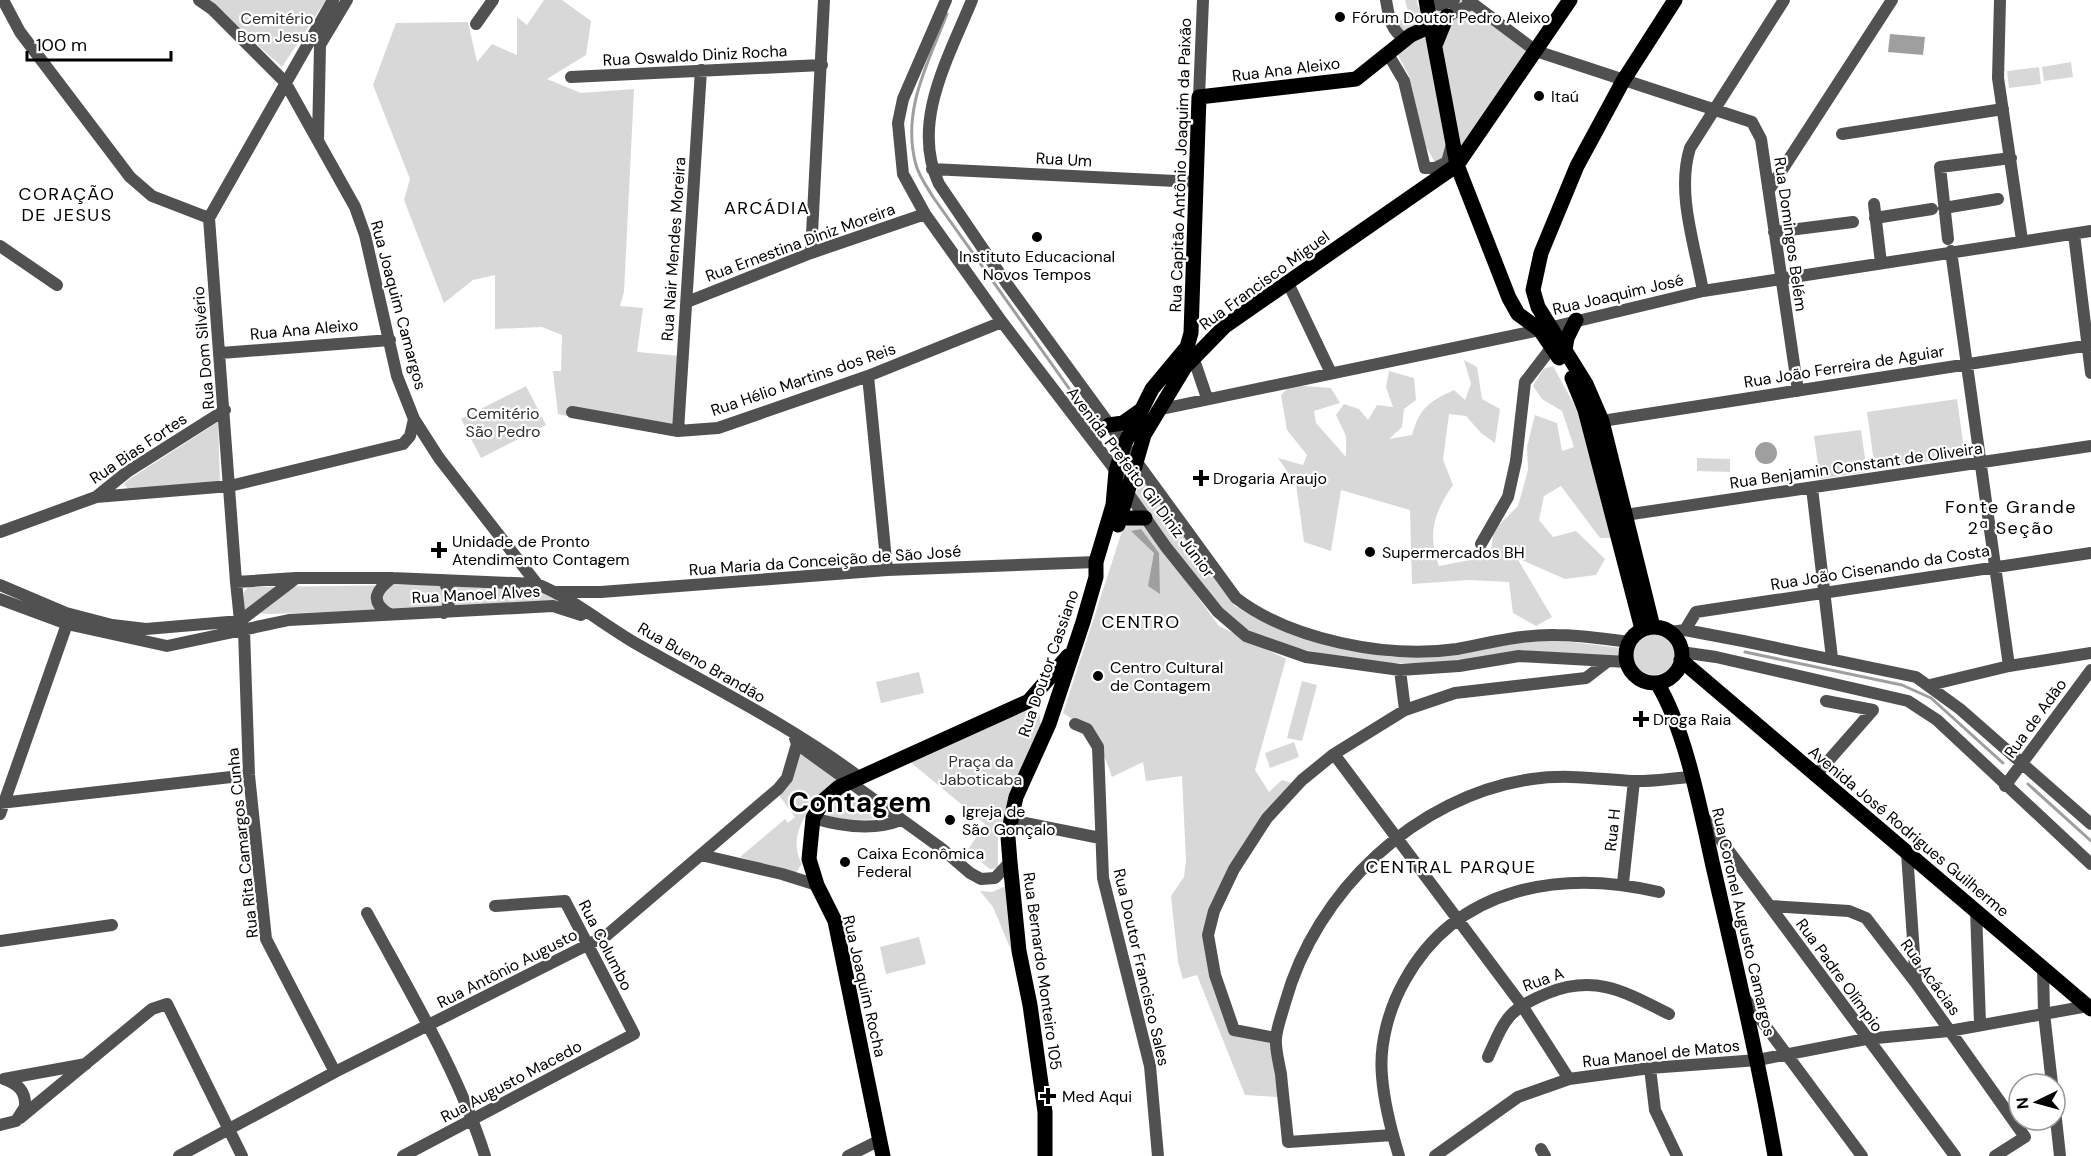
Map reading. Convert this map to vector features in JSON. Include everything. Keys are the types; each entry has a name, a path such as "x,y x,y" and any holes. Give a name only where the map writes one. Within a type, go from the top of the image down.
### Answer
{"main road":[{"path":"1457,165 1570,0"},
{"path":"1647,628 1625,515 1602,421 1586,384 1546,328 1533,290 1541,253 1577,166 1623,81 1675,0"},
{"path":"1426,1 1457,165 1509,298 1518,314 1546,328"},
{"path":"1436,46 1447,16"},
{"name":"Rua Ana Aleixo","path":"1199,97 1356,79 1406,39 1431,26"},
{"name":"Rua Capitão Antônio Joaquim da Paixão","path":"1191,351 1199,97"},
{"name":"Rua Francisco Miguel","path":"1116,471 1124,446 1140,411 1156,384 1191,351 1457,165"},
{"path":"1509,298 1520,297 1533,290"},
{"path":"1193,316 1203,326 1225,326"},
{"path":"1559,348 1576,320"},
{"path":"1559,348 1585,410 1647,628"},
{"name":"Rua Francisco Miguel","path":"1137,463 1144,435 1191,351"},
{"path":"1109,424 1123,423 1140,411"},
{"name":"Rua Doutor Cassiano","path":"1096,569 1104,564 1137,463"},
{"name":"Rua Doutor Cassiano","path":"1010,862 1008,837 1016,796 1049,724 1072,652 1113,505 1116,471"},
{"path":"1120,518 1145,518"},
{"path":"1647,628 1678,631 1681,656 1667,678 1643,681 1635,676 1627,662 1626,651 1629,642 1647,628"},
{"path":"1049,724 1045,713 1029,700 1072,652"},
{"name":"Avenida José Rodrigues Guilherme","path":"1681,656 1704,682 2089,1007"},
{"name":"Avenida José Rodrigues Guilherme","path":"1667,678 1704,682"},
{"name":"Rua Coronel Augusto Camargos","path":"1667,678 1667,699 1700,812 1758,1060 1775,1156"},
{"name":"Rua Joaquim Rocha","path":"883,1156 835,921 811,868 809,836 813,818 830,793 855,779 1029,700"},
{"name":"Rua Bernardo Monteiro 105","path":"1010,862 1019,951 1030,1005 1045,1112 1045,1156"}],"street":[{"path":"3,0 20,32 130,177 152,196 209,218 333,0"},
{"name":"Rua Joaquim Camargos","path":"199,0 212,9 285,82 358,216 397,376 414,419 439,458 537,584"},
{"path":"318,141 320,45 346,0"},
{"path":"476,24 492,0"},
{"path":"811,253 824,0"},
{"name":"Avenida Prefeito Gil Diniz Júnior","path":"946,0 903,99 898,123 903,174 925,214 1002,322 1116,471 1145,518 1218,612 1246,636 1294,653 1321,659 1400,669 1459,666 1519,656 1627,662"},
{"name":"Avenida Prefeito Gil Diniz Júnior","path":"972,0 935,94 927,136 932,169 939,184 1006,284 1236,597 1258,615 1323,637 1396,652 1456,649 1510,638 1556,635 1629,642"},
{"name":"Rua Capitão Antônio Joaquim da Paixão","path":"1199,97 1203,0"},
{"path":"1386,0 1390,23 1396,34 1406,39"},
{"path":"1426,1 1440,5 1454,0"},
{"path":"1703,291 1684,186 1684,166 1689,148 1784,0"},
{"path":"1769,190 1892,0"},
{"path":"2000,0 1998,78 2022,240"},
{"path":"1431,26 1470,2"},
{"name":"Rua Domingos Belém","path":"1470,2 1536,51 1752,122 1761,139 1798,391"},
{"path":"1388,54 1404,81 1429,184"},
{"name":"Rua Oswaldo Diniz Rocha","path":"571,77 822,65"},
{"name":"Rua Nair Mendes Moreira","path":"678,430 701,70"},
{"path":"1842,134 2003,109"},
{"path":"1425,168 1434,168 1447,162 1452,144"},
{"path":"1948,238 1938,208 1940,167 2011,158"},
{"name":"Rua Um","path":"932,169 1196,182"},
{"path":"1875,218 1998,199"},
{"path":"1874,204 1881,263"},
{"name":"Rua Ernestina Diniz Moreira","path":"687,302 811,253 925,214"},
{"name":"Rua Dom Silvério","path":"209,218 221,353 236,582 242,626"},
{"path":"1774,232 1853,222"},
{"name":"Rua Joaquim José","path":"1157,410 1546,328 1703,291 2091,231"},
{"path":"2074,234 2091,373"},
{"path":"0,246 57,285"},
{"path":"1951,251 2009,666"},
{"path":"1288,283 1331,373"},
{"name":"Rua Hélio Martins dos Reis","path":"572,412 678,430 718,428 868,376 1002,322"},
{"name":"Rua Ana Aleixo","path":"221,353 390,340"},
{"name":"Rua João Ferreira de Aguiar","path":"1602,421 2089,345"},
{"path":"1481,544 1508,497 1516,461 1525,382 1559,348"},
{"name":"Rua Capitão Antônio Joaquim da Paixão","path":"1191,351 1207,398"},
{"path":"868,376 887,570"},
{"name":"Rua Bias Fortes","path":"0,532 96,496 127,472 225,410"},
{"path":"96,496 230,486 403,444 410,436 414,419"},
{"name":"Rua Benjamin Constant de Oliveira","path":"1625,515 2091,446"},
{"path":"121,495 122,479 127,472"},
{"path":"1812,488 1832,658"},
{"name":"Rua João Cisenando da Costa","path":"1678,631 1696,612 2091,553"},
{"name":"Rua Maria da Conceição de São José","path":"556,592 601,592 887,570 1096,569"},
{"path":"242,626 296,578"},
{"name":"Rua Manoel Alves","path":"236,582 296,578 392,578 537,584 556,592 594,619"},
{"path":"388,614 376,603 375,598 379,587 392,578"},
{"path":"442,580 449,594 448,608 444,612"},
{"name":"Rua Manoel Alves","path":"0,585 66,613 131,629 242,626 289,620 553,606 594,619"},
{"name":"Rua Manoel Alves","path":"0,599 67,624 167,646 242,626"},
{"name":"Rua Bueno Brandão","path":"594,619 796,739 819,747 901,820 981,879 995,878 1010,862"},
{"path":"67,624 1,806 249,775"},
{"name":"Rua Rita Camargos Cunha","path":"242,626 249,775 267,939 335,1072"},
{"path":"1294,653 1302,644 1299,629"},
{"path":"1678,631 1832,658 1916,677 1930,685 2091,824"},
{"path":"1321,659 1316,647 1323,637"},
{"path":"1681,656 1694,652 1908,701 1936,720 2091,864"},
{"path":"1930,685 2009,666 2091,653"},
{"path":"1276,1038 1234,1030 1215,975 1208,935 1214,911 1234,869 1267,818 1302,780 1334,754 1405,710 1455,693 1586,678 1608,661"},
{"path":"1400,669 1405,710"},
{"name":"Rua de Adão","path":"2005,786 2091,670"},
{"path":"1815,776 1873,710 1826,702"},
{"name":"Rua Doutor Francisco Sales","path":"1075,724 1087,729 1098,747 1103,879 1150,1066 1158,1156"},
{"name":"Rua Antônio Augusto","path":"179,1156 335,1072 607,936 778,789 787,778 796,739"},
{"path":"1334,754 1521,1004 1569,1079"},
{"path":"1393,1135 1288,1142 1276,1038 1291,983 1311,937 1337,897 1366,864 1397,839 1444,808 1484,792 1531,779 1581,776 1634,781 1691,777"},
{"name":"Rua H","path":"1623,883 1634,781"},
{"name":"Rua Padre Olímpio","path":"1700,812 1866,1039 1955,1156"},
{"path":"813,818 859,826 890,824 901,820"},
{"path":"1011,820 1100,838"},
{"path":"1907,853 1916,983"},
{"path":"701,855 817,885"},
{"path":"798,879 811,868"},
{"path":"1399,1156 1381,1075 1385,1032 1397,994 1416,959 1458,920 1521,889 1587,881 1623,883 1659,892"},
{"name":"Rua Columbo","path":"495,906 565,901 634,1034"},
{"name":"Rua Acácias","path":"1770,906 1849,911 1866,918 1916,983 2025,1137 1995,1156"},
{"path":"1976,910 1980,1023"},
{"path":"367,913 428,1026 472,1120 485,1156"},
{"path":"0,940 112,925"},
{"path":"2043,967 2044,1013 2051,1072"},
{"name":"Rua A","path":"1488,1056 1502,1025 1521,1004 1569,984 1601,985 1632,995 1669,1014"},
{"path":"1743,996 1862,1156"},
{"path":"11,1122 152,1010 167,1004 242,1156"},
{"name":"Rua Manoel de Matos","path":"1435,1156 1518,1097 1569,1079 1650,1068 1758,1060 1866,1039 1949,1031 1980,1023 2089,1007"},
{"name":"Rua Augusto Macedo","path":"403,1156 634,1034"},
{"path":"2,1079 87,1063"},
{"path":"1650,1068 1655,1110 1675,1155"},
{"path":"0,1133 25,1107 25,1096 18,1086 2,1079"},
{"path":"2057,1132 2060,1156"},
{"path":"848,1156 880,1140"}],"green space":[{"name":"Cemitério Bom Jesus","path":"208,0 326,0 282,67"},
{"path":"544,0 562,0 591,21 586,55 547,79 581,93 634,89 624,292 620,306 643,308 637,352 680,356 675,425 568,407 567,416 558,414 553,371 561,371 562,335 542,327 495,329 495,275 473,280 444,303 404,200 410,179 373,85 396,23 468,22 477,62 492,44 517,55 517,17 527,25"},
{"path":"1405,0 1417,0 1418,7 1431,5 1431,0 1473,0 1530,48 1472,140 1435,162 1426,147 1409,76 1396,51 1397,23 1409,15"},
{"path":"2071,62 2073,77 2044,81 2042,67"},
{"path":"2039,67 2041,84 2009,88 2007,71"},
{"path":"1464,360 1477,367 1482,399 1500,409 1495,443 1481,433 1466,416 1449,414 1443,460 1453,485 1441,505 1434,524 1433,543 1439,566 1490,556 1494,530 1518,506 1528,470 1527,447 1535,415 1557,423 1562,451 1574,447 1562,411 1542,399 1533,386 1543,369 1553,366 1581,417 1612,538 1600,538 1561,486 1544,496 1539,520 1553,537 1576,531 1605,559 1596,575 1565,579 1517,558 1552,617 1536,626 1513,613 1509,582 1469,580 1412,584 1410,510 1341,490 1331,551 1304,542 1296,484 1278,458 1303,465 1307,455 1287,430 1281,395 1291,385 1331,388 1340,403 1314,411 1316,423 1346,457 1346,436 1336,415 1344,404 1359,409 1368,420 1377,405 1393,407 1386,387 1389,371 1414,378 1416,400 1404,409 1402,427 1389,439 1412,435 1418,418 1431,402 1454,390 1465,400 1471,384"},
{"name":"Cemitério São Pedro","path":"526,386 546,425 481,458 461,419"},
{"path":"1957,399 1965,456 1875,469 1867,412"},
{"path":"218,422 220,481 128,489 124,484 128,480"},
{"path":"1861,430 1867,472 1820,479 1814,436"},
{"path":"1697,458 1730,459 1730,472 1697,471"},
{"path":"1139,476 1235,606 1270,625 1337,647 1392,657 1457,654 1516,643 1557,640 1620,648 1620,660 1590,655 1520,650 1454,663 1371,663 1300,649 1248,631 1218,605 1180,557 1136,494"},
{"path":"1142,521 1219,626 1286,659 1255,770 1269,792 1282,780 1295,784 1267,813 1204,933 1231,1027 1274,1041 1278,1097 1245,1095 1197,975 1183,979 1178,962 1171,896 1184,877 1186,860 1182,776 1146,781 1143,762 1112,777 1095,739 1063,713 1125,522"},
{"path":"491,584 531,587 563,600 411,609 269,614 243,612 244,592 248,587"},
{"path":"1654,633 1669,639 1675,654 1669,669 1654,675 1639,669 1633,654 1639,639"},
{"path":"919,672 924,693 881,703 876,682"},
{"path":"1302,681 1317,685 1302,741 1287,738"},
{"name":"Praça da Jaboticaba","path":"1031,710 1040,715 1041,729 998,834 998,868 990,869 967,851 985,824 908,760 1019,711"},
{"path":"1294,742 1299,757 1270,768 1265,753"},
{"path":"800,751 837,779 804,817 797,840 797,852 802,864 795,874 740,857 785,819 788,823 795,817 778,794 790,784"},
{"path":"843,792 889,819 852,820 825,816"},
{"path":"1008,885 1011,950 993,907 980,891 992,892"},
{"path":"919,937 926,964 886,974 880,947"}],"shaded area":[{"path":"1890,34 1925,37 1923,55 1888,52"},
{"path":"1766,442 1774,445 1777,453 1774,461 1766,464 1758,461 1755,453 1758,445"},
{"path":"1141,529 1159,553 1160,594 1148,586 1154,553 1131,531"}],"waterway":[{"path":"947,14 925,69 914,106 912,145 917,169 933,197 1073,394"},
{"path":"1745,652 1902,685 1931,698 2003,763"},
{"path":"2028,784 2091,841"}],"place":[{"name":"Fórum Doutor Pedro Aleixo","path":"1340,17"},
{"name":"Itaú","path":"1539,96"},
{"name":"Instituto Educacional Novos Tempos","path":"1037,237"},
{"name":"Drogaria Araujo","path":"1201,478"},
{"name":"Unidade de Pronto Atendimento Contagem","path":"439,550"},
{"name":"Supermercados BH","path":"1370,552"},
{"name":"Centro Cultural de Contagem","path":"1098,676"},
{"name":"Droga Raia","path":"1641,719"},
{"name":"Igreja de São Gonçalo","path":"950,820"},
{"name":"Caixa Econômica Federal","path":"845,862"},
{"name":"Med Aqui","path":"1048,1096"}],"district":[{"name":"CORAÇÃO DE JESUS","path":"67,204"},
{"name":"ARCÁDIA","path":"767,208"},
{"name":"Fonte Grande 2ª Seção","path":"2011,517"},
{"name":"CENTRO","path":"1141,622"},
{"name":"Contagem","path":"860,802"},
{"name":"CENTRAL PARQUE","path":"1451,867"}]}
